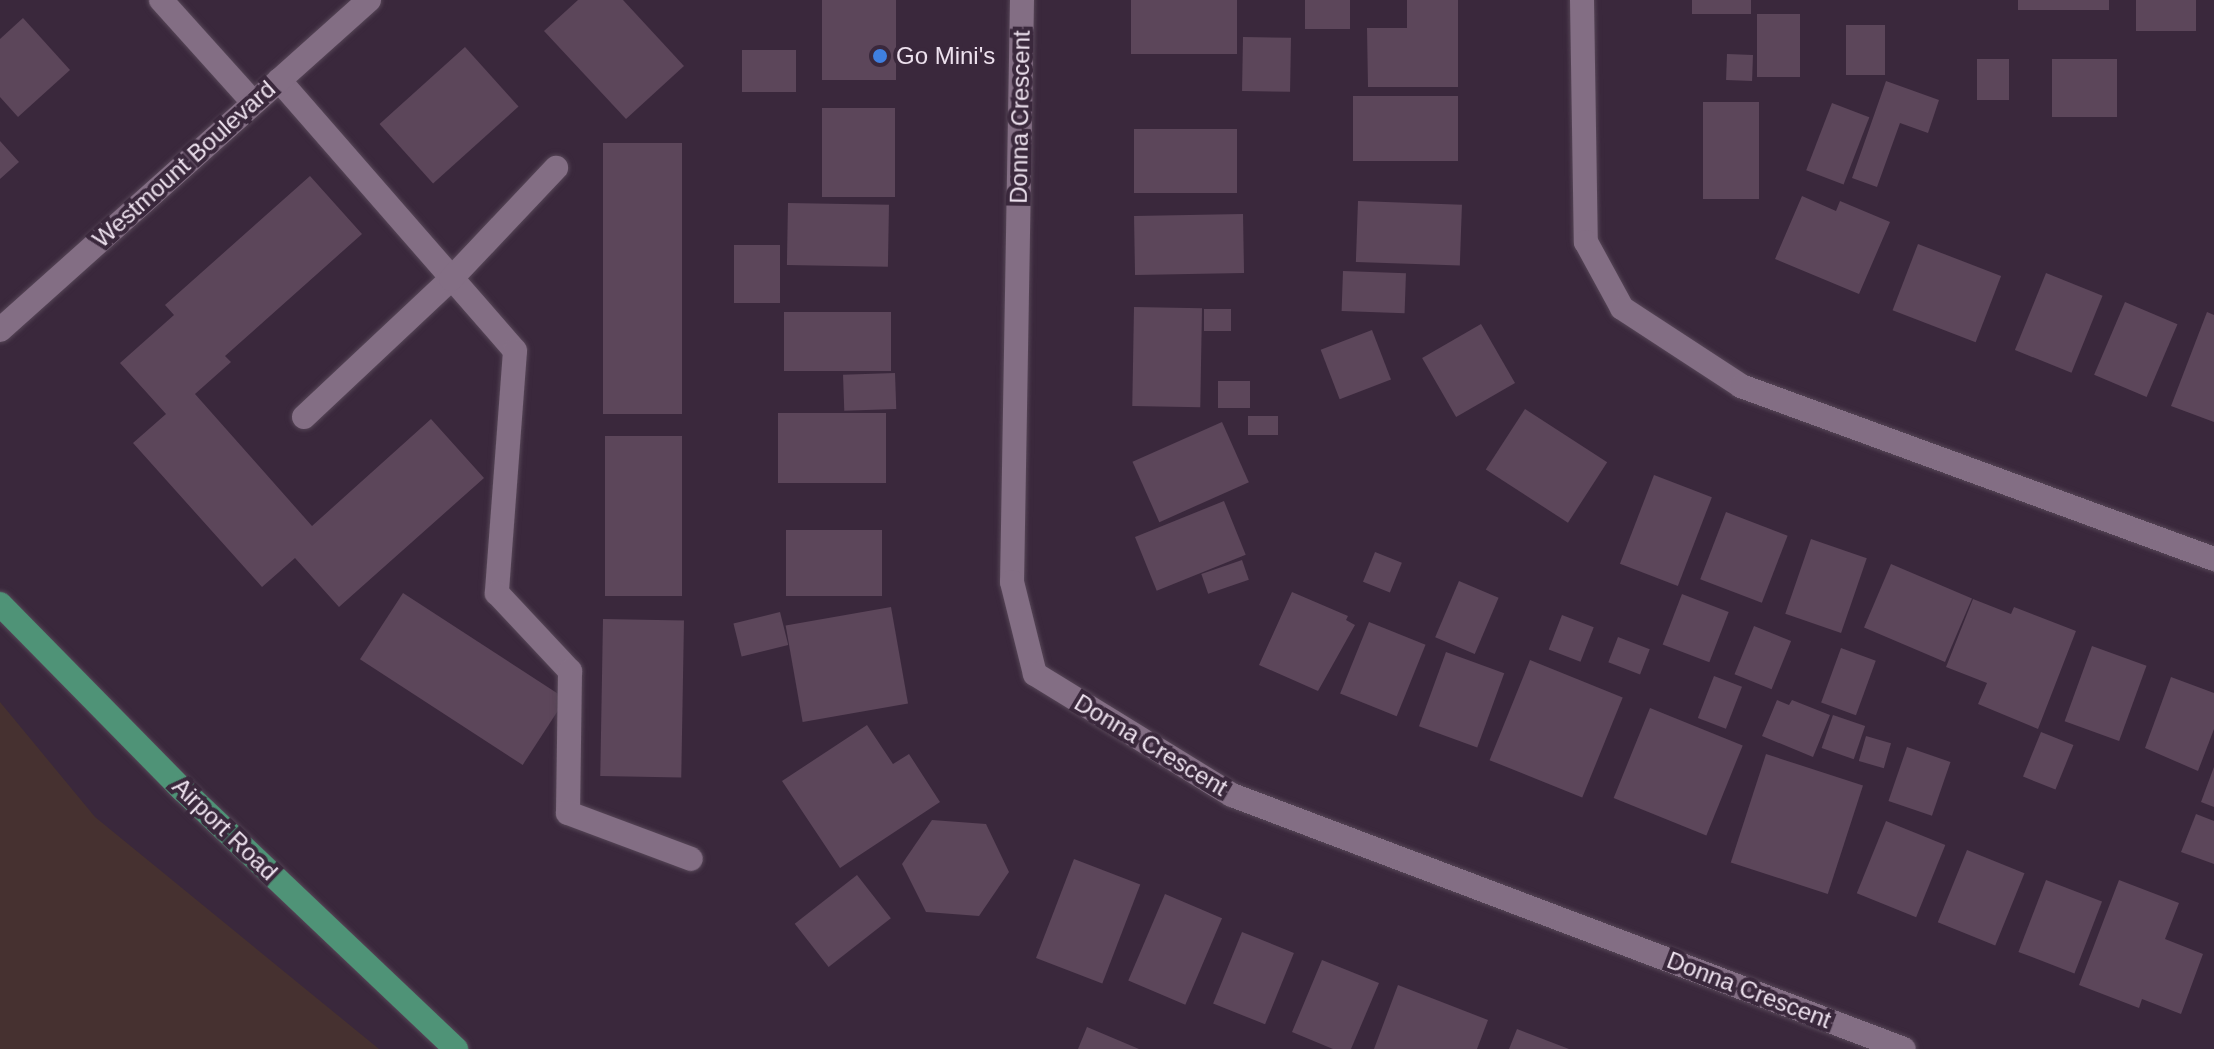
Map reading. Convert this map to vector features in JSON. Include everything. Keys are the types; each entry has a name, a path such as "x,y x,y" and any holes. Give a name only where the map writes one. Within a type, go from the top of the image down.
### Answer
{"main road":[{"name":"Airport Road","path":"0,604 182,789 456,1049"}],"street":[{"path":"161,0 253,102"},
{"name":"Westmount Boulevard","path":"0,330 369,0"},
{"name":"Donna Crescent","path":"1022,0 1012,582 1035,674 1232,795 1904,1049"},
{"path":"1582,0 1586,242 1622,308 1741,386 2214,559"},
{"path":"279,80 515,351 497,593 570,671 568,813 691,859"},
{"path":"304,417 451,279 556,168"}],"shaded area":[{"path":"0,702 95,817 379,1049 0,1049"}],"building":[{"path":"578,0 623,0 684,66 626,119 544,31"},
{"path":"822,0 896,0 896,80 822,80"},
{"path":"1131,0 1237,0 1237,54 1131,54"},
{"path":"1305,0 1350,0 1350,29 1305,29"},
{"path":"1407,0 1458,0 1458,87 1368,87 1367,28 1407,28"},
{"path":"1692,0 1751,0 1751,14 1692,14"},
{"path":"2018,0 2109,0 2109,10 2018,10"},
{"path":"2136,0 2196,0 2196,31 2136,31"},
{"path":"1757,14 1800,14 1800,77 1757,77"},
{"path":"23,18 70,70 18,117 0,97 0,39"},
{"path":"1846,25 1885,25 1885,75 1846,75"},
{"path":"1243,37 1291,38 1290,92 1242,91"},
{"path":"465,47 519,106 433,183 380,124"},
{"path":"742,50 796,50 796,92 742,92"},
{"path":"1727,54 1753,55 1752,81 1726,80"},
{"path":"1977,59 2009,59 2009,100 1977,100"},
{"path":"2052,59 2117,59 2117,117 2052,117"},
{"path":"1886,81 1939,100 1928,133 1900,123 1877,187 1852,178"},
{"path":"1353,96 1458,96 1458,161 1353,161"},
{"path":"1703,102 1759,102 1759,199 1703,199"},
{"path":"1832,103 1869,117 1844,185 1806,170"},
{"path":"822,108 895,108 895,197 822,197"},
{"path":"1134,129 1237,129 1237,193 1134,193"},
{"path":"0,141 19,162 0,179"},
{"path":"603,143 682,143 682,414 603,414"},
{"path":"310,176 362,234 225,356 231,362 195,394 312,526 431,419 484,478 339,607 295,558 262,587 133,443 166,414 120,363 174,315 165,305"},
{"path":"1802,196 1836,211 1840,201 1890,222 1859,294 1775,259"},
{"path":"1358,201 1462,205 1460,266 1356,262"},
{"path":"788,203 889,205 888,267 787,265"},
{"path":"1243,214 1244,273 1135,275 1134,216"},
{"path":"1918,244 2001,276 1976,342 1893,310"},
{"path":"734,245 780,245 780,303 734,303"},
{"path":"1343,271 1406,273 1405,313 1342,311"},
{"path":"2046,273 2103,296 2071,373 2015,350"},
{"path":"2125,302 2177,324 2147,397 2094,375"},
{"path":"1134,307 1202,308 1200,407 1132,406"},
{"path":"1204,309 1231,309 1231,331 1204,331"},
{"path":"784,312 891,312 891,371 784,371"},
{"path":"2207,312 2214,315 2214,422 2171,406"},
{"path":"1481,324 1515,383 1456,417 1422,358"},
{"path":"1372,330 1391,379 1340,399 1321,350"},
{"path":"895,373 896,409 844,411 843,375"},
{"path":"1218,381 1250,381 1250,408 1218,408"},
{"path":"1525,409 1607,462 1568,523 1486,469"},
{"path":"778,413 886,413 886,483 778,483"},
{"path":"1248,416 1278,416 1278,435 1248,435"},
{"path":"1222,422 1249,482 1159,522 1132,462"},
{"path":"605,436 682,436 682,596 605,596"},
{"path":"1654,475 1712,497 1678,586 1620,564"},
{"path":"1224,501 1246,555 1157,591 1135,537"},
{"path":"1726,512 1788,536 1762,603 1700,579"},
{"path":"786,530 882,530 882,596 786,596"},
{"path":"1811,539 1867,558 1841,633 1785,614"},
{"path":"1375,552 1402,563 1390,593 1363,582"},
{"path":"1242,560 1249,580 1208,594 1201,574"},
{"path":"1891,564 1972,598 1945,662 1864,628"},
{"path":"1459,581 1499,598 1475,654 1435,637"},
{"path":"1292,592 1348,616 1346,620 1355,625 1318,691 1259,665"},
{"path":"403,593 566,699 523,765 360,659"},
{"path":"1682,594 1729,612 1709,662 1663,644"},
{"path":"1973,599 2011,614 2014,607 2076,631 2038,729 1978,704 1987,683 1946,667"},
{"path":"891,607 908,704 803,722 786,626"},
{"path":"780,612 788,645 742,657 733,624"},
{"path":"1562,615 1594,627 1580,662 1549,650"},
{"path":"603,619 684,620 681,777 600,776"},
{"path":"1369,622 1426,645 1397,716 1340,693"},
{"path":"1754,626 1791,641 1772,689 1735,674"},
{"path":"1618,637 1650,649 1640,674 1608,662"},
{"path":"2092,646 2147,666 2119,741 2065,721"},
{"path":"1841,648 1876,661 1856,715 1821,703"},
{"path":"1446,652 1504,673 1477,747 1419,726"},
{"path":"1530,660 1623,697 1582,798 1490,760"},
{"path":"1714,676 1742,687 1726,729 1698,718"},
{"path":"2171,677 2214,693 2214,729 2198,771 2145,748"},
{"path":"1777,700 1789,705 1792,700 1830,715 1813,757 1762,736"},
{"path":"1650,708 1743,745 1706,835 1614,798"},
{"path":"1833,715 1865,726 1854,759 1822,748"},
{"path":"867,725 893,764 909,754 940,802 840,868 782,781"},
{"path":"2041,732 2073,745 2055,790 2023,777"},
{"path":"1866,736 1891,743 1884,768 1859,761"},
{"path":"1907,747 1950,762 1932,816 1888,801"},
{"path":"1766,754 1863,786 1828,894 1731,862"},
{"path":"2214,767 2214,807 2201,802"},
{"path":"2196,814 2214,821 2214,864 2181,852"},
{"path":"932,820 986,824 1009,872 979,916 926,912 902,864"},
{"path":"1886,821 1945,845 1916,917 1857,893"},
{"path":"1967,850 2024,873 1995,946 1938,922"},
{"path":"1074,859 1140,884 1102,983 1036,958"},
{"path":"857,875 891,918 829,967 795,924"},
{"path":"2046,880 2102,902 2074,973 2018,952"},
{"path":"2119,880 2179,903 2165,939 2203,954 2181,1014 2142,999 2139,1008 2079,985"},
{"path":"1165,894 1222,918 1185,1005 1128,981"},
{"path":"1242,932 1294,953 1265,1024 1213,1003"},
{"path":"1322,960 1379,983 1351,1049 1333,1049 1292,1032"},
{"path":"1398,985 1488,1020 1477,1049 1374,1049"},
{"path":"1087,1027 1139,1049 1078,1049"},
{"path":"1517,1029 1569,1049 1509,1049"}],"place":[{"name":"Go Mini's","path":"880,56"}]}
